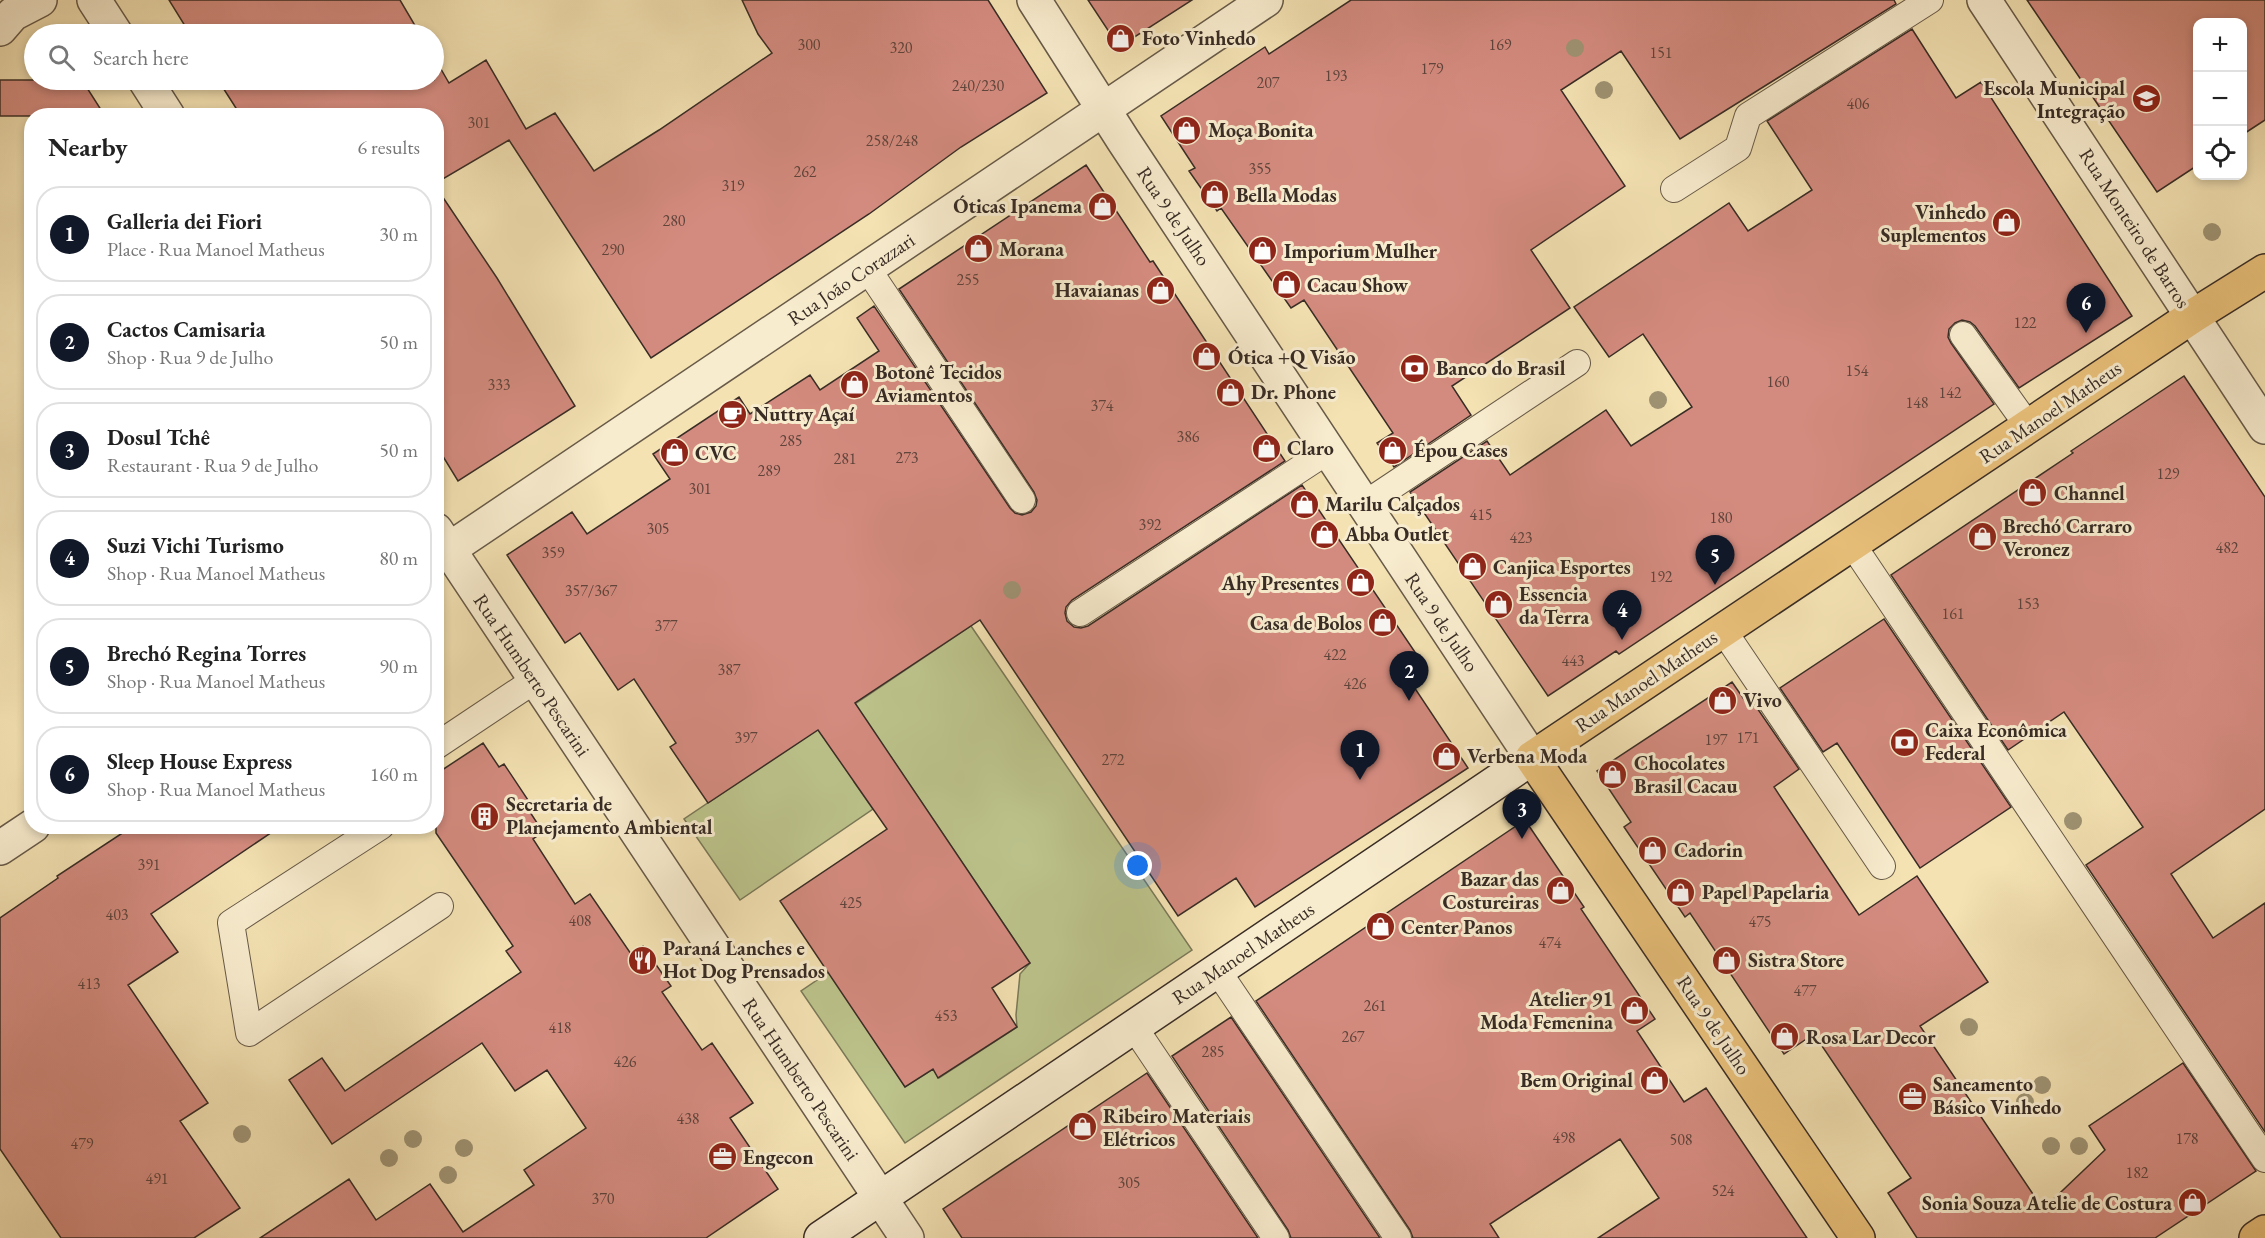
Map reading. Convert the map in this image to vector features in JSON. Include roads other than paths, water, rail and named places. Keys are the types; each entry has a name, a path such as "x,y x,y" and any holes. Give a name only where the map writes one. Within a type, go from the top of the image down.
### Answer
{"main road":[{"name":"Rua Manoel Matheus","path":"1532,758 2193,316 2265,271"},
{"name":"Rua 9 de Julho","path":"1532,758 1858,1238"},
{"path":"2256,1238 2265,1232"}],"street":[{"path":"0,29 13,14 40,0"},
{"path":"94,0 110,24"},
{"name":"Rua 9 de Julho","path":"1034,0 1103,109 1532,758"},
{"name":"Rua João Corazzari","path":"444,544 867,268 1266,0"},
{"name":"Rua Monteiro de Barros","path":"1984,0 2265,427"},
{"path":"151,90 163,108"},
{"name":"Rua Humberto Pescarini","path":"444,550 535,680 907,1238"},
{"name":"Rua Manoel Matheus","path":"821,1238 1532,758"},
{"path":"0,848 24,832"}],"lane":[{"path":"1674,189 1738,148 1748,116 1930,0"},
{"path":"867,268 1022,500"},
{"path":"1963,335 2028,426"},
{"path":"1365,504 1577,363"},
{"path":"1080,613 1329,450"},
{"path":"1852,544 2265,1159"},
{"path":"1723,630 1882,866"},
{"path":"444,741 535,680"},
{"path":"369,834 231,923 249,1033 440,906"},
{"path":"1217,970 1398,1238"},
{"path":"1134,1027 1276,1238"}],"place":[{"name":"Foto Vinhedo","path":"1121,38"},
{"name":"Escola Municipal Integração","path":"2146,99"},
{"name":"Moça Bonita","path":"1187,130"},
{"name":"Bella Modas","path":"1215,195"},
{"name":"Óticas Ipanema","path":"1103,206"},
{"name":"Vinhedo Suplementos","path":"2007,223"},
{"name":"Morana","path":"978,249"},
{"name":"Imporium Mulher","path":"1263,251"},
{"name":"Cacau Show","path":"1286,285"},
{"name":"Havaianas","path":"1160,290"},
{"name":"Sleep House Express","path":"2086,333"},
{"name":"Ótica +Q Visão","path":"1207,357"},
{"name":"Banco do Brasil","path":"1415,368"},
{"name":"Botonê Tecidos Aviamentos","path":"854,384"},
{"name":"Dr. Phone","path":"1230,392"},
{"name":"Nuttry Açaí","path":"732,414"},
{"name":"Claro","path":"1266,448"},
{"name":"Épou Cases","path":"1393,450"},
{"name":"CVC","path":"674,453"},
{"name":"Channel","path":"2033,493"},
{"name":"Marilu Calçados","path":"1304,504"},
{"name":"Abba Outlet","path":"1324,534"},
{"name":"Brechó Carraro Veronez","path":"1982,537"},
{"name":"Canjica Esportes","path":"1472,567"},
{"name":"Ahy Presentes","path":"1360,583"},
{"name":"Brechó Regina Torres","path":"1715,585"},
{"name":"Essencia da Terra","path":"1498,605"},
{"name":"Casa de Bolos","path":"1383,623"},
{"name":"Suzi Vichi Turismo","path":"1622,640"},
{"name":"Vivo","path":"1722,700"},
{"name":"Cactos Camisaria","path":"1409,701"},
{"name":"Caixa Econômica Federal","path":"1904,742"},
{"name":"Verbena Moda","path":"1446,756"},
{"name":"Chocolates Brasil Cacau","path":"1613,775"},
{"name":"Galleria dei Fiori","path":"1360,780"},
{"name":"Secretaria de Planejamento Ambiental","path":"485,816"},
{"name":"Dosul Tchê","path":"1522,839"},
{"name":"Cadorin","path":"1653,850"},
{"name":"Bazar das Costureiras","path":"1560,890"},
{"name":"Papel Papelaria","path":"1681,892"},
{"name":"Center Panos","path":"1380,927"},
{"name":"Paraná Lanches e Hot Dog Prensados","path":"642,960"},
{"name":"Sistra Store","path":"1727,960"},
{"name":"Atelier 91 Moda Femenina","path":"1634,1010"},
{"name":"Rosa Lar Decor","path":"1785,1037"},
{"name":"Bem Original","path":"1654,1080"},
{"name":"Saneamento Básico Vinhedo","path":"1912,1096"},
{"name":"Ribeiro Materiais Elétricos","path":"1082,1127"},
{"name":"Engecon","path":"722,1157"},
{"name":"Sonia Souza Atelie de Costura","path":"2193,1203"}]}
